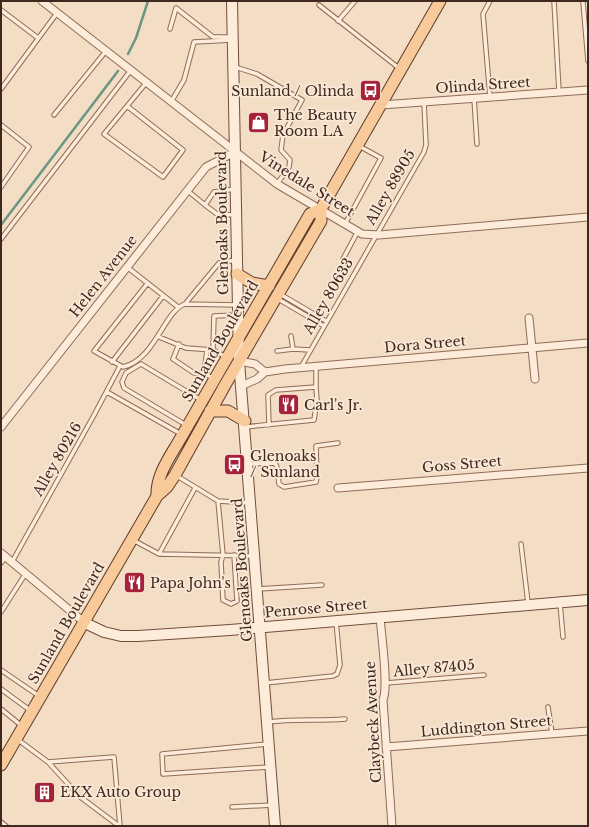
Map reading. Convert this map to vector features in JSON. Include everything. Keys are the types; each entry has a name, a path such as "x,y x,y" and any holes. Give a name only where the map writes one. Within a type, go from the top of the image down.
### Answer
{"main road":[{"name":"Glenoaks Boulevard","path":"232,1 237,274 240,338 239,361 275,826"},
{"name":"Sunland Boulevard","path":"1,765 85,623 157,496 167,487 175,475 210,411 278,296 321,221 321,209 440,1"},
{"name":"Sunland Boulevard","path":"157,496 156,486 161,473 185,430 240,338 310,214 321,209"},
{"path":"237,274 252,283 269,286"},
{"path":"210,411 228,411 245,424"},
{"name":"Penrose Street","path":"85,623 104,632 121,636 138,636 588,600"}],"street":[{"name":"Vinedale Street","path":"42,1 277,184 362,234 375,235 588,217"},
{"name":"Olinda Street","path":"381,105 588,90"},
{"name":"Helen Avenue","path":"1,427 206,167 235,152"},
{"path":"529,318 534,379"},
{"name":"Dora Street","path":"241,386 257,379 264,372 300,367 588,343"},
{"path":"239,361 255,364 264,372"},
{"name":"Goss Street","path":"338,488 588,468"},
{"name":"Penrose Street","path":"6,557 85,623"},
{"name":"Claybeck Avenue","path":"380,616 385,683 385,695 383,700 392,826"},
{"name":"Luddington Street","path":"386,747 588,731"}],"lane":[{"path":"338,21 355,1"},
{"path":"490,1 482,14 490,97"},
{"path":"554,1 559,92"},
{"path":"583,2 588,61"},
{"path":"319,5 401,70"},
{"path":"170,29 176,8 213,37 233,38"},
{"path":"1,10 38,38"},
{"path":"1,89 57,13"},
{"path":"171,102 184,80 194,42 233,38"},
{"path":"54,115 106,51"},
{"path":"234,66 257,74 302,100 282,135 281,150 290,160 289,167 277,184"},
{"path":"1,239 130,70"},
{"path":"127,106 183,150 163,178 104,134 127,106 146,83"},
{"path":"474,98 477,144"},
{"name":"Alley 88905","path":"375,235 426,145 424,102"},
{"path":"1,125 29,147 1,187"},
{"path":"345,224 381,158 358,145"},
{"path":"205,205 214,192 236,189"},
{"path":"188,191 217,214 236,215"},
{"path":"343,259 358,231"},
{"name":"Alley 80633","path":"300,367 375,235"},
{"path":"147,284 94,351 122,368 129,366 136,361 159,337 178,307 185,304 219,263 237,259"},
{"path":"127,267 178,307"},
{"path":"112,362 163,296"},
{"path":"278,296 326,321"},
{"path":"278,296 324,326"},
{"path":"185,304 238,310"},
{"path":"213,350 214,316 238,310"},
{"path":"291,336 293,349"},
{"path":"159,337 180,344 186,348 213,350 228,358"},
{"path":"180,344 173,359 194,373 204,373 215,380"},
{"path":"204,373 207,350"},
{"path":"277,350 310,350"},
{"path":"136,361 202,401"},
{"path":"141,364 126,373 122,382 124,388 185,430"},
{"name":"Alley 80216","path":"1,563 107,392 120,366"},
{"path":"245,424 269,425 314,420 317,401 316,366"},
{"path":"118,370 126,373"},
{"path":"269,425 268,395 276,390 316,387"},
{"path":"107,392 185,430"},
{"path":"248,464 275,463 277,467 278,484 284,487 316,482 316,446 338,443"},
{"path":"175,475 218,501 251,503"},
{"path":"159,554 195,488"},
{"path":"218,501 223,555 221,562 223,600 230,604 237,600 234,555"},
{"path":"132,539 159,554 255,556"},
{"path":"521,544 528,604"},
{"path":"1,612 26,573"},
{"path":"257,589 322,585"},
{"path":"560,602 563,637"},
{"path":"264,683 333,676 337,674 340,665 336,620"},
{"path":"1,670 40,697"},
{"name":"Alley 87405","path":"385,683 484,675"},
{"path":"1,689 31,712"},
{"path":"548,707 552,734"},
{"path":"1,709 23,727"},
{"path":"267,722 296,719 316,721 345,719"},
{"path":"16,739 48,762 79,796 120,826"},
{"path":"269,744 162,754 163,774 271,767"},
{"path":"48,762 114,757 120,826"},
{"path":"232,808 273,805"},
{"path":"1,822 6,826"}],"waterway":[{"path":"128,54 136,38 148,1"},
{"path":"1,225 118,71"}],"place":[{"name":"Sunland / Olinda","path":"370,91"},
{"name":"The Beauty Room LA","path":"258,123"},
{"name":"Carl's Jr.","path":"289,405"},
{"name":"Glenoaks / Sunland","path":"235,464"},
{"name":"Papa John's","path":"135,583"},
{"name":"EKX Auto Group","path":"45,792"}]}
